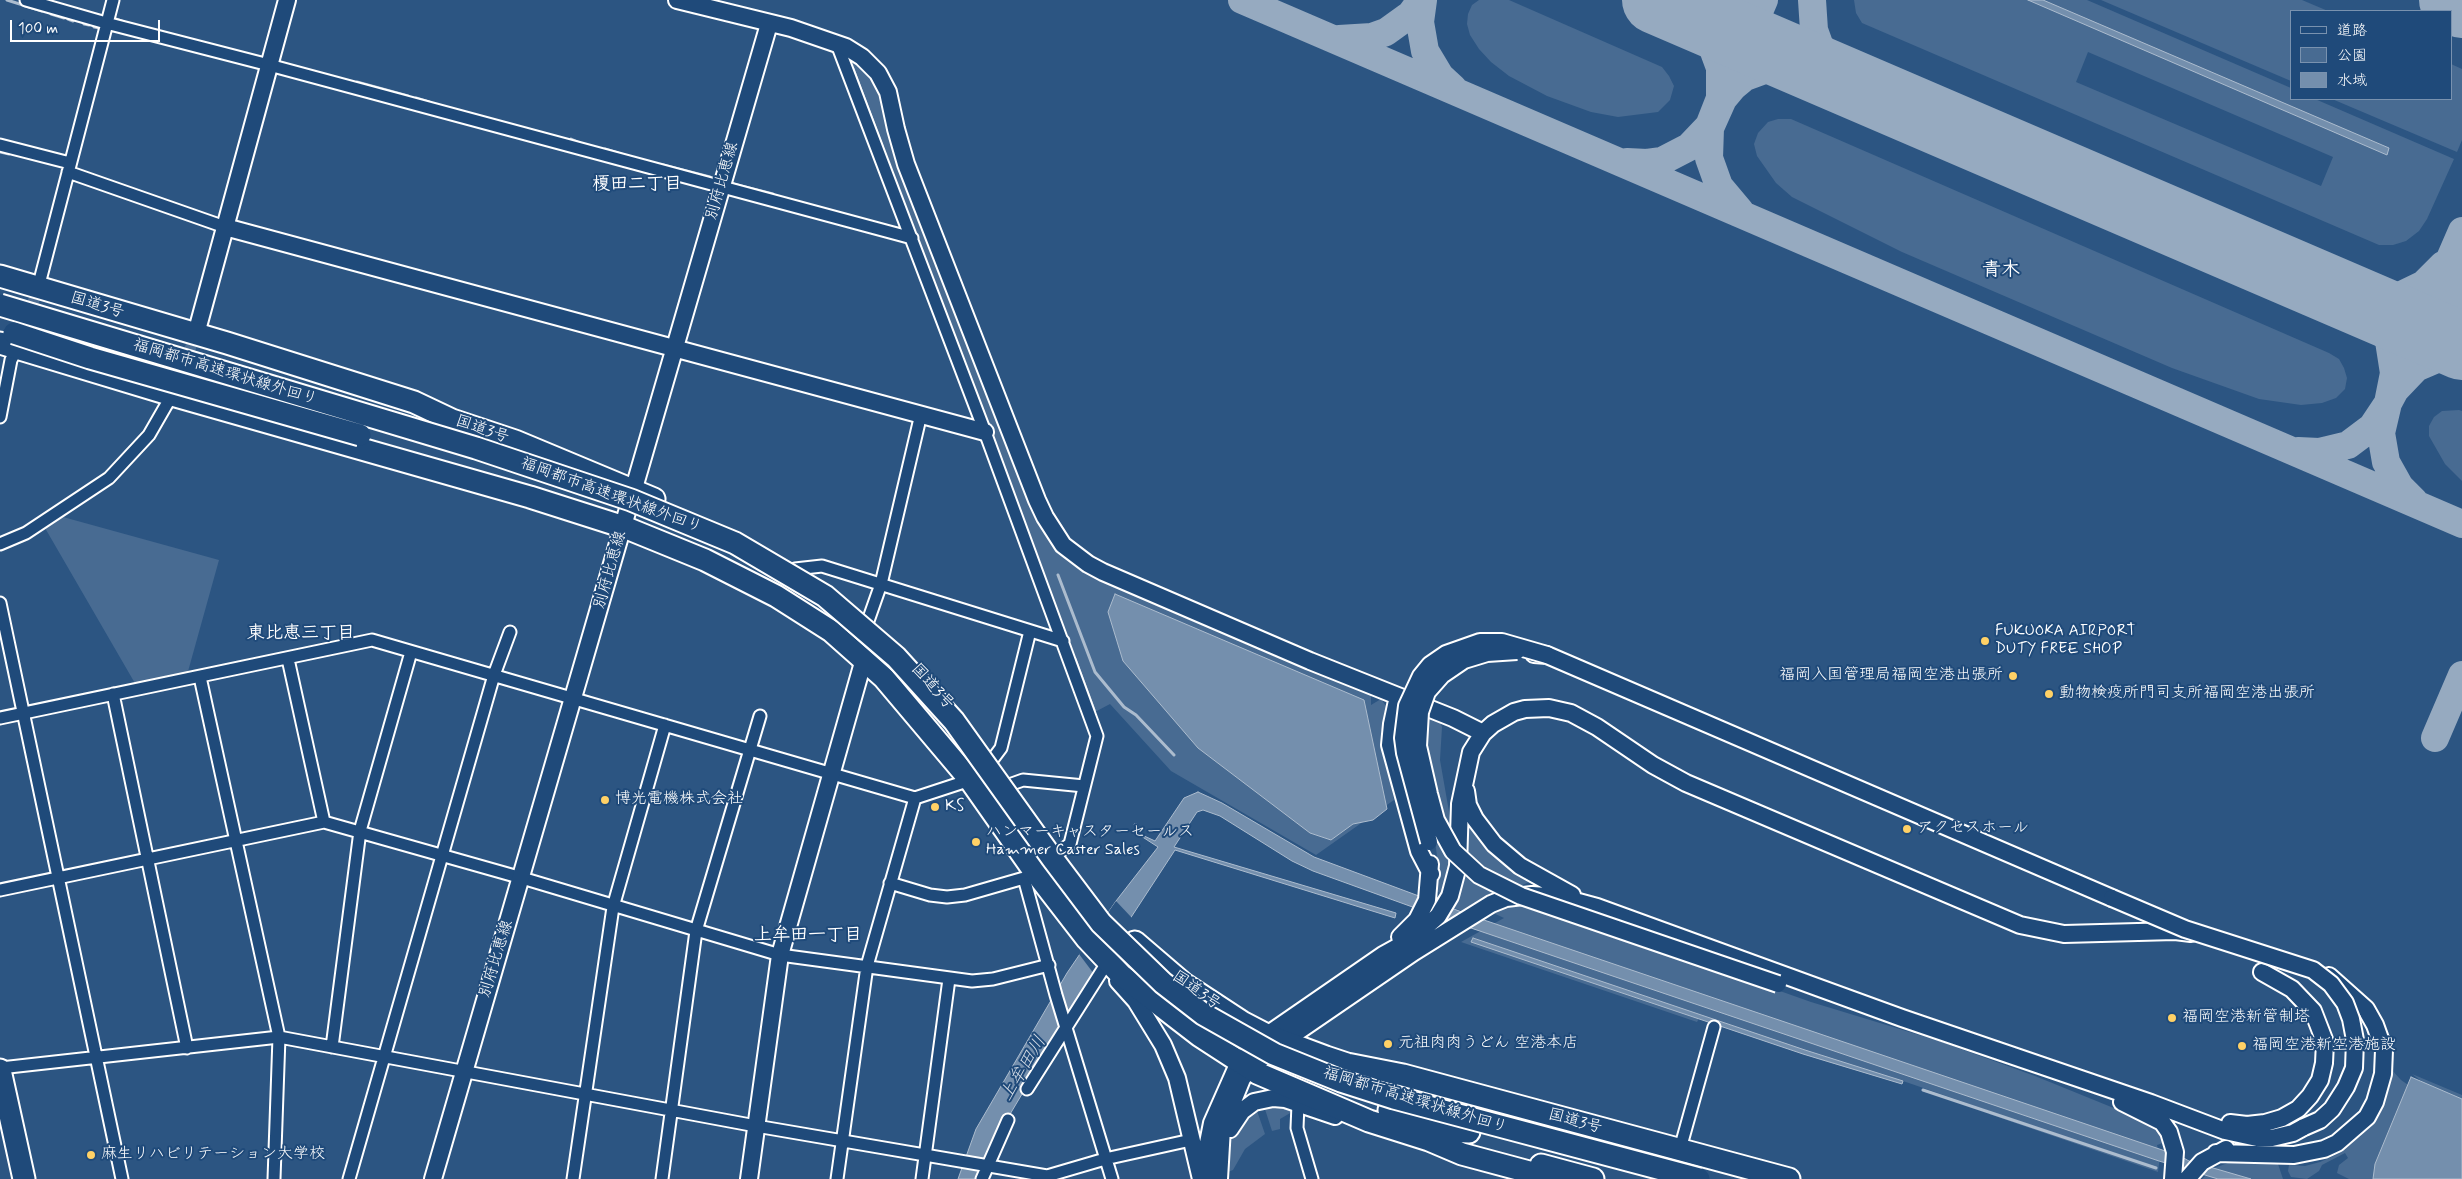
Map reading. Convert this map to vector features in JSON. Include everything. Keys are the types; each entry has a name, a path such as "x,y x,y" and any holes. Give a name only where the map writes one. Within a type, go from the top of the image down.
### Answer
{"highway":[{"name":"国道3号","path":"0,276 196,334 414,402 452,420 515,441 633,490 750,544 795,569 868,621 940,694 992,760 1075,877 1105,912 1184,984 1242,1022 1275,1038 1347,1064 1403,1075 1789,1179"},
{"path":"0,290 410,414 452,420"},
{"name":"福岡都市高速環状線外回り","path":"0,305 476,448 565,477 680,519 762,557 825,596 873,635 919,680 954,722 1052,858 1117,940 1163,983 1211,1020 1274,1054 1341,1082 1399,1099 1471,1126 1698,1173"},
{"path":"0,318 472,460 576,494 674,531 768,577 818,608 864,645 909,689 944,731 1040,866 1093,934 1154,994 1221,1042 1270,1067 1337,1095 1399,1099 1698,1173 1742,1179"},
{"path":"0,328 90,358 450,460 530,497"},
{"name":"国道3号","path":"7,346 530,497 624,527 705,560 776,596 831,631 864,659 915,712 970,780 1029,875 1105,964 1200,1036 1244,1065 1369,1121 1438,1140 1462,1154 1555,1179"},
{"path":"1347,1064 1399,1099"},
{"path":"0,1069 24,1179"},
{"path":"0,1123 12,1179"},
{"path":"1471,1126 1650,1179"},
{"path":"1438,1140 1486,1148 1593,1179"},
{"path":"1698,1173 1736,1169 1772,1179"}],"street":[{"path":"26,0 106,24 269,65 912,238"},
{"path":"38,288 113,0"},
{"path":"196,334 287,0"},
{"path":"677,0 791,28 840,45 862,57 878,73 888,92 900,147 914,186 1037,500 1045,517 1063,545 1088,564 1103,572 1310,661 1453,718 1483,733"},
{"name":"別府比恵線","path":"433,1179 769,24"},
{"path":"840,45 986,432 1097,736 1070,844 1058,853"},
{"path":"0,145 69,168 225,227 986,432"},
{"path":"0,417 11,360 7,346"},
{"path":"0,544 26,533 109,478 149,435 172,395"},
{"path":"868,621 881,584 921,414"},
{"path":"795,569 822,566 1063,641"},
{"path":"0,603 122,1179"},
{"path":"992,760 1001,748 1030,631"},
{"path":"350,1179 494,675 510,632"},
{"path":"0,718 372,640 915,798 970,780"},
{"path":"1208,1179 1207,1148 1212,1123 1244,1065 1275,1038 1383,955 1417,920 1427,900 1431,874 1429,842 1405,753 1403,738 1406,706 1430,665 1446,654 1480,642 1502,642 1548,655 2185,929 2313,970 2331,984 2345,1003 2355,1040 2354,1068 2346,1087 2332,1109 2320,1120 2293,1133 2257,1138 2216,1153 2202,1162 2187,1179"},
{"path":"1548,655 1517,651 1487,653 1464,660 1442,675 1427,692 1420,712 1418,746 1436,820 1453,851 1479,875 1521,896 1778,984 1836,1001 1878,1009"},
{"path":"332,1047 360,831 411,652"},
{"path":"288,658 324,822"},
{"path":"749,1179 780,955 833,774 864,659"},
{"path":"200,677 279,1037 274,1179"},
{"path":"113,694 146,860 187,1048"},
{"path":"1398,696 1390,745 1419,851 1431,874"},
{"path":"1383,955 1412,939 1432,923 1450,896 1458,866 1460,804 1464,776 1471,752 1483,733 1504,717 1526,709 1549,708 1562,710 1590,723 1641,758 1686,782 2020,925 2064,934 2186,932 2294,961 2326,974 2366,1009 2375,1025 2384,1050 2383,1074 2375,1102 2367,1117 2337,1144 2324,1149 2294,1155 2216,1153"},
{"path":"662,1179 696,931 760,716"},
{"path":"573,1179 613,907 665,725"},
{"path":"1464,776 1468,805 1475,819 1494,844 1520,866 1538,878 1596,907"},
{"path":"1009,785 1023,780 1084,786"},
{"path":"837,1179 867,966 915,798"},
{"path":"0,890 324,822 522,878 613,907 780,955 950,979 993,979 1049,965"},
{"path":"890,883 930,895 947,897 965,895 1029,875 1056,995 1112,1179"},
{"path":"1275,1038 1300,1032 1414,952 1499,901 1532,895 1560,897 1596,907 2225,1131 2257,1138"},
{"path":"1027,1089 1065,1021 1105,964 1136,1001 1163,1045 1177,1078 1201,1179"},
{"path":"2196,1120 2247,1125 2282,1118 2298,1109 2310,1096 2320,1080 2325,1042 2313,1011 2292,989 2262,972"},
{"path":"922,1179 950,979"},
{"path":"1680,1149 1714,1027"},
{"path":"0,1069 279,1037 584,1095 964,1162 1027,1176 1047,1176 1106,1159 1191,1140"},
{"path":"1219,1179 1222,1128 1242,1079 1244,1065"},
{"path":"2093,1084 2127,1105 2162,1122 2169,1132 2175,1152 2173,1179"},
{"path":"1222,1128 1230,1129 1242,1111 1258,1101 1273,1098 1346,1120 1369,1121"},
{"path":"1298,1104 1297,1128 1312,1179"},
{"path":"982,1179 985,1166 1008,1120"}],"green space":[{"path":"1479,0 1509,0 1662,67 1674,86 1670,100 1658,112 1618,117 1591,112 1547,96 1509,76 1491,62 1479,49 1470,35 1467,24 1468,14 1472,5"},
{"path":"1854,0 2087,0 2290,88 2290,100 2317,100 2454,159 2427,219 2419,231 2406,241 2393,245 2379,245 1862,23 1856,13","holes":["2088,52 2333,157 2321,186 2076,82"]},
{"path":"2101,0 2302,0 2326,10 2290,10 2290,81"},
{"path":"849,62 858,64 880,90 895,157 1026,495 1039,525 1059,553 1075,566 1099,580 1371,693 1371,705 1381,699 1386,706 1382,739 1394,800 1316,855 1171,771 1110,704 1093,713"},
{"path":"2452,64 2462,69 2462,140 2457,152 2334,100 2452,100"},
{"path":"1778,119 1791,119 2329,353 2339,359 2344,368 2347,378 2345,389 2336,398 2322,403 2301,405 2259,399 2172,368 1902,252 1792,197 1776,183 1757,156 1754,144 1758,133 1768,122"},
{"path":"2442,411 2462,411 2462,481 2445,464 2429,436 2429,426 2434,417"},
{"path":"63,517 219,560 187,675 136,685 45,528"},
{"path":"1427,712 1439,719 1442,727 1440,760 1455,846 1440,821 1425,749"},
{"path":"1464,814 1489,848 1529,882 1516,888 1462,855"},
{"path":"1434,833 1455,864 1442,895 1437,891 1438,864"},
{"path":"1462,869 1502,893 1465,912 1448,906"},
{"path":"1526,901 1811,1002 1939,1041 2035,1076 2126,1113 2155,1130 2163,1140 2163,1143 2157,1145 2160,1156 2158,1172 1989,1114 1990,1111 1903,1081 1902,1084 1821,1060 1699,1018 1697,1022 1461,942 1504,918 1491,912"},
{"path":"2391,1069 2401,1080 2452,1115 2462,1179 2349,1179 2337,1173 2339,1165 2348,1158 2345,1153 2322,1165 2319,1171 2307,1179 2291,1177 2288,1171 2289,1165 2305,1166 2340,1153 2371,1127 2382,1109"},
{"path":"2412,1074 2462,1095 2462,1112"},
{"path":"1263,1103 1292,1109 1292,1112 1280,1119 1280,1129 1272,1131"},
{"path":"1255,1105 1265,1134 1245,1149 1233,1170 1228,1172 1231,1135"},
{"path":"2228,1163 2278,1164 2283,1179 2202,1179 2214,1168"}],"water":[{"path":"2028,0 2043,0 2389,148 2387,155"},
{"path":"1115,594 1364,700 1387,809 1373,820 1353,824 1331,840 1310,833 1198,748 1123,661 1108,612"},
{"name":"上牟田川","path":"1198,792 1222,803 1314,857 1478,918 2180,1156 2189,1161 2251,1179 2218,1179 2159,1161 1465,926 1313,871 1292,861 1220,816 1203,810 1197,812 1174,847 1396,913 1395,918 1175,850 1094,974 1003,1126 981,1179 958,1179 976,1129 1067,973 1116,901 1158,847 1141,836 1134,824 1137,824 1142,835 1155,841 1184,798"},
{"path":"1473,938 1805,1050 1903,1081 1902,1084 1803,1054 1471,942"},
{"path":"2411,1077 2462,1099 2462,1179 2373,1179 2375,1164"}],"pier":[{"path":"1116,901 1132,918 1107,960 1094,974 1079,954"}],"waterway":[{"path":"7,0 42,11"},
{"path":"51,14 64,18"},
{"path":"113,18 124,22"},
{"path":"68,19 73,21"},
{"path":"84,24 89,25"},
{"path":"94,27 99,28"},
{"path":"853,69 882,146"},
{"path":"357,82 408,96"},
{"path":"416,98 429,102"},
{"path":"571,139 580,143"},
{"path":"605,149 618,153"},
{"path":"0,152 9,154"},
{"path":"663,165 710,177"},
{"path":"733,184 773,194"},
{"path":"1058,575 1095,672 1124,707 1136,715 1174,755"},
{"path":"1075,659 1094,710"},
{"path":"1923,1090 2156,1168"}],"taxiway":[{"path":"1242,0 2462,524"},
{"path":"1339,39 1372,37 1386,32 1411,14 1421,0"},
{"path":"1423,0 1420,22 1425,51 1440,76 1453,88"},
{"path":"1675,8 1716,10 1745,0"},
{"path":"1724,93 1764,0"},
{"path":"1812,0 1814,30 1819,44 1836,69 1859,87"},
{"path":"1627,162 1647,163 1662,161 1689,147 1709,126 1720,98 1720,68 1709,38 1699,26 1671,7"},
{"path":"1740,211 1719,186 1709,158 1710,128 1723,99 1745,77 1775,66 1791,64 1822,71"},
{"path":"2396,383 2462,231"},
{"path":"2349,297 2364,300 2395,298 2424,284 2443,265"},
{"path":"2450,266 2449,295 2453,310 2462,329"},
{"path":"2298,451 2319,452 2348,445 2372,427 2388,403 2394,373 2389,341 2373,316 2349,297"},
{"path":"2414,501 2400,487 2386,462 2381,433 2388,403 2395,390 2416,368 2444,356 2462,354"},
{"path":"2435,738 2462,675"}],"runway":[{"path":"1656,0 2462,346"},
{"path":"2453,0 2462,4"}],"tunnel":[{"path":"20,340 38,288"},
{"path":"175,386 196,334"}],"place":[{"name":"FUKUOKA AIRPORT DUTY FREE SHOP","path":"1985,641"},
{"name":"福岡入国管理局福岡空港出張所","path":"2013,676"},
{"name":"動物検疫所門司支所福岡空港出張所","path":"2049,694"},
{"name":"博光電機株式会社","path":"605,800"},
{"name":"KS","path":"935,807"},
{"name":"アクセスホール","path":"1907,829"},
{"name":"ハンマーキャスターセールス Hammer Caster Sales","path":"976,842"},
{"name":"福岡空港新管制塔","path":"2172,1018"},
{"name":"元祖肉肉うどん 空港本店","path":"1388,1044"},
{"name":"福岡空港新空港施設","path":"2242,1046"},
{"name":"麻生リハビリテーション大学校","path":"91,1155"}],"district":[{"name":"榎田二丁目","path":"637,185"},
{"name":"青木","path":"2001,271"},
{"name":"東比恵三丁目","path":"301,634"},
{"name":"上牟田一丁目","path":"808,936"}]}
